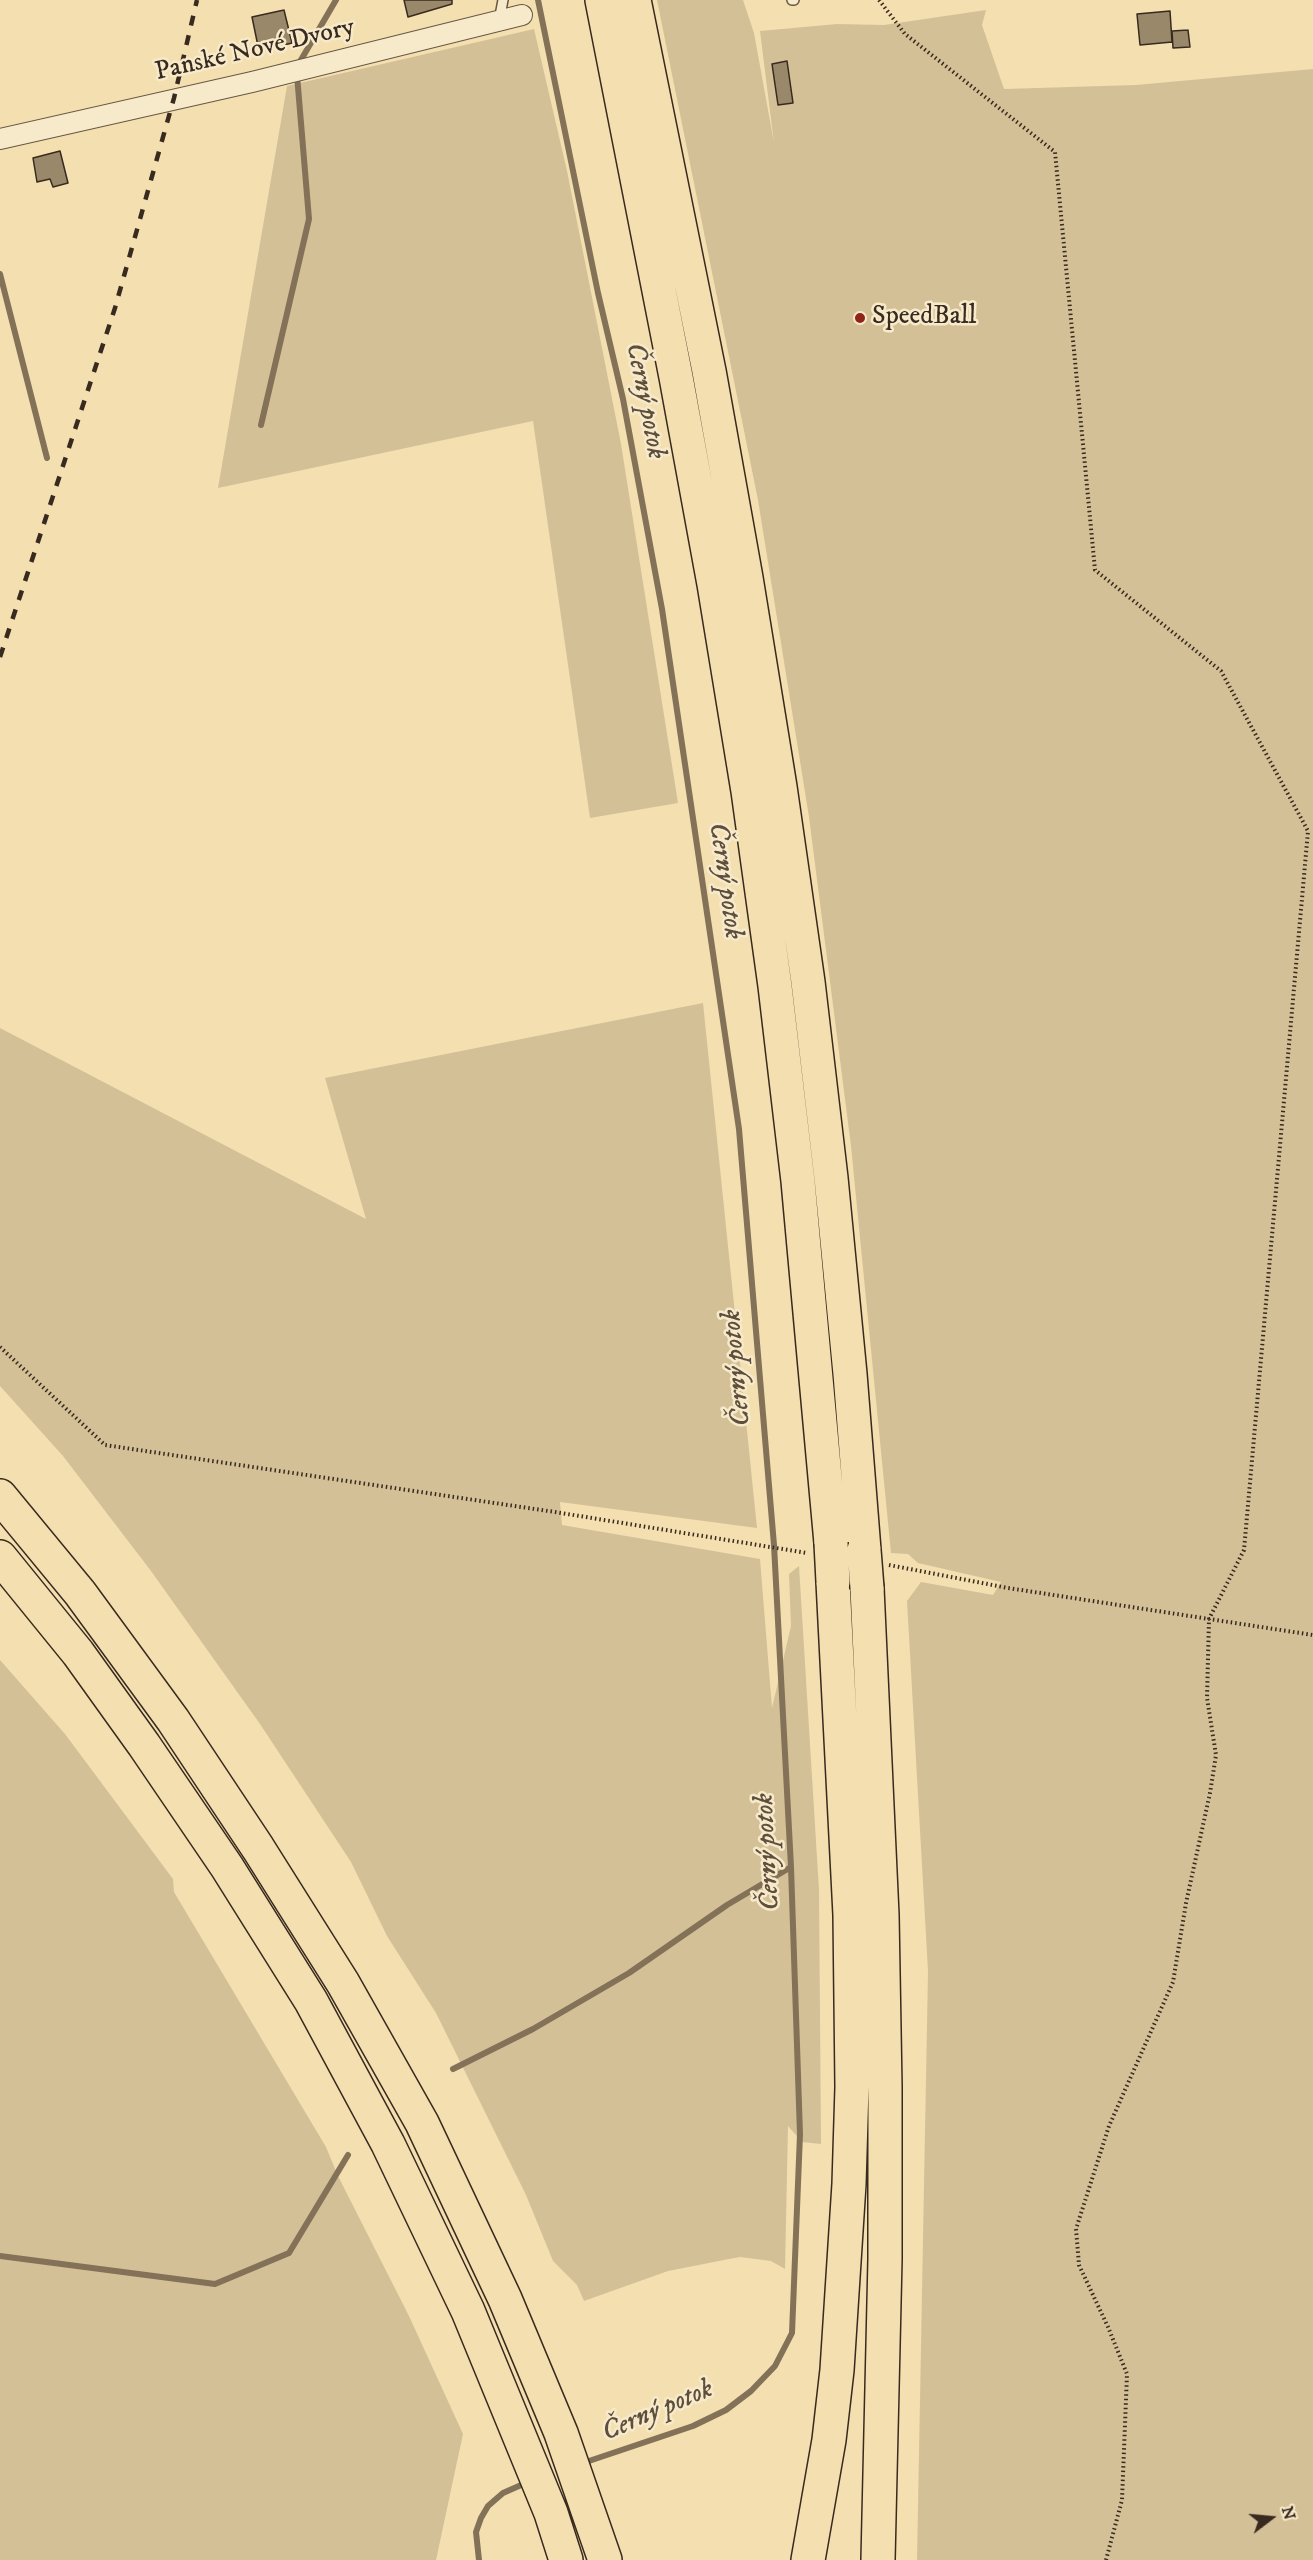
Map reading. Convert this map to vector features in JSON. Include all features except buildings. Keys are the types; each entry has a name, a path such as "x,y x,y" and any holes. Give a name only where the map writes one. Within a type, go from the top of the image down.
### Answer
{"highway":[{"path":"602,0 676,377 714,584 748,791 798,1181 820,1548 833,1582 850,1915 852,2087 849,2184 837,2370 828,2452 808,2560"},
{"path":"634,0 709,371 780,787 808,982 831,1178 850,1374 877,1558 867,1587 882,1915 885,2098 883,2432 878,2560"},
{"path":"0,1496 80,1593 173,1720 258,1848 343,1983 422,2123 504,2299 561,2433 605,2560"},
{"path":"0,1557 78,1653 144,1745 227,1867 311,2001 398,2165 468,2311 551,2513 566,2560"}],"street":[{"name":"Panské Nové Dvory","path":"0,139 252,82 522,15"}],"lane":[{"path":"499,21 503,0"}],"path":[{"path":"879,0 905,34 1055,152 1095,570 1221,671 1308,831 1244,1550 1209,1619 1207,1698 1216,1755 1186,1903 1173,1982 1109,2126 1076,2229 1079,2265 1127,2374 1122,2500 1106,2560"},
{"path":"0,1347 105,1445 555,1512 820,1548"},
{"path":"877,1558 1008,1588 1313,1635"}],"shaded area":[{"path":"657,0 743,0 754,33 774,143 760,31 837,24 884,25 986,10 982,25 1004,89 1136,85 1313,69 1313,2560 917,2560 928,1971 907,1601 921,1582 993,1595 1001,1582 918,1563 908,1554 891,1553 851,1146 809,817 758,500"},
{"path":"534,29 567,171 621,444 678,803 590,818 533,421 218,488 287,86"},
{"path":"703,1003 757,1528 560,1502 562,1525 760,1559 772,1708 791,1626 789,1574 799,1566 819,1890 821,2144 802,2142 788,2126 785,2269 771,2261 740,2257 668,2271 584,2301 577,2285 553,2261 526,2195 436,2013 387,1936 351,1862 260,1724 151,1571 63,1456 0,1386 0,1028 366,1219 325,1078"},
{"path":"0,1660 65,1734 173,1879 174,1892 326,2147 338,2176 409,2316 463,2434 436,2560 0,2560"}],"waterway":[{"path":"298,65 336,0"},
{"name":"Černý potok","path":"538,0 598,293 623,399 662,609 739,1129 774,1545 791,1867 800,2134 792,2333 775,2366 751,2391 726,2410 693,2426 580,2464"},
{"path":"261,425 309,219 297,75"},
{"path":"0,274 47,458"},
{"path":"453,2069 533,2029 629,1973 727,1905 791,1867"},
{"path":"0,2256 215,2284 289,2253 348,2155"},
{"name":"Černý potok","path":"479,2560 476,2532 488,2506 503,2493 528,2482"}],"railway":[{"path":"0,657 115,308 174,98 197,0"}],"place":[{"name":"SpeedBall","path":"860,318"}]}
